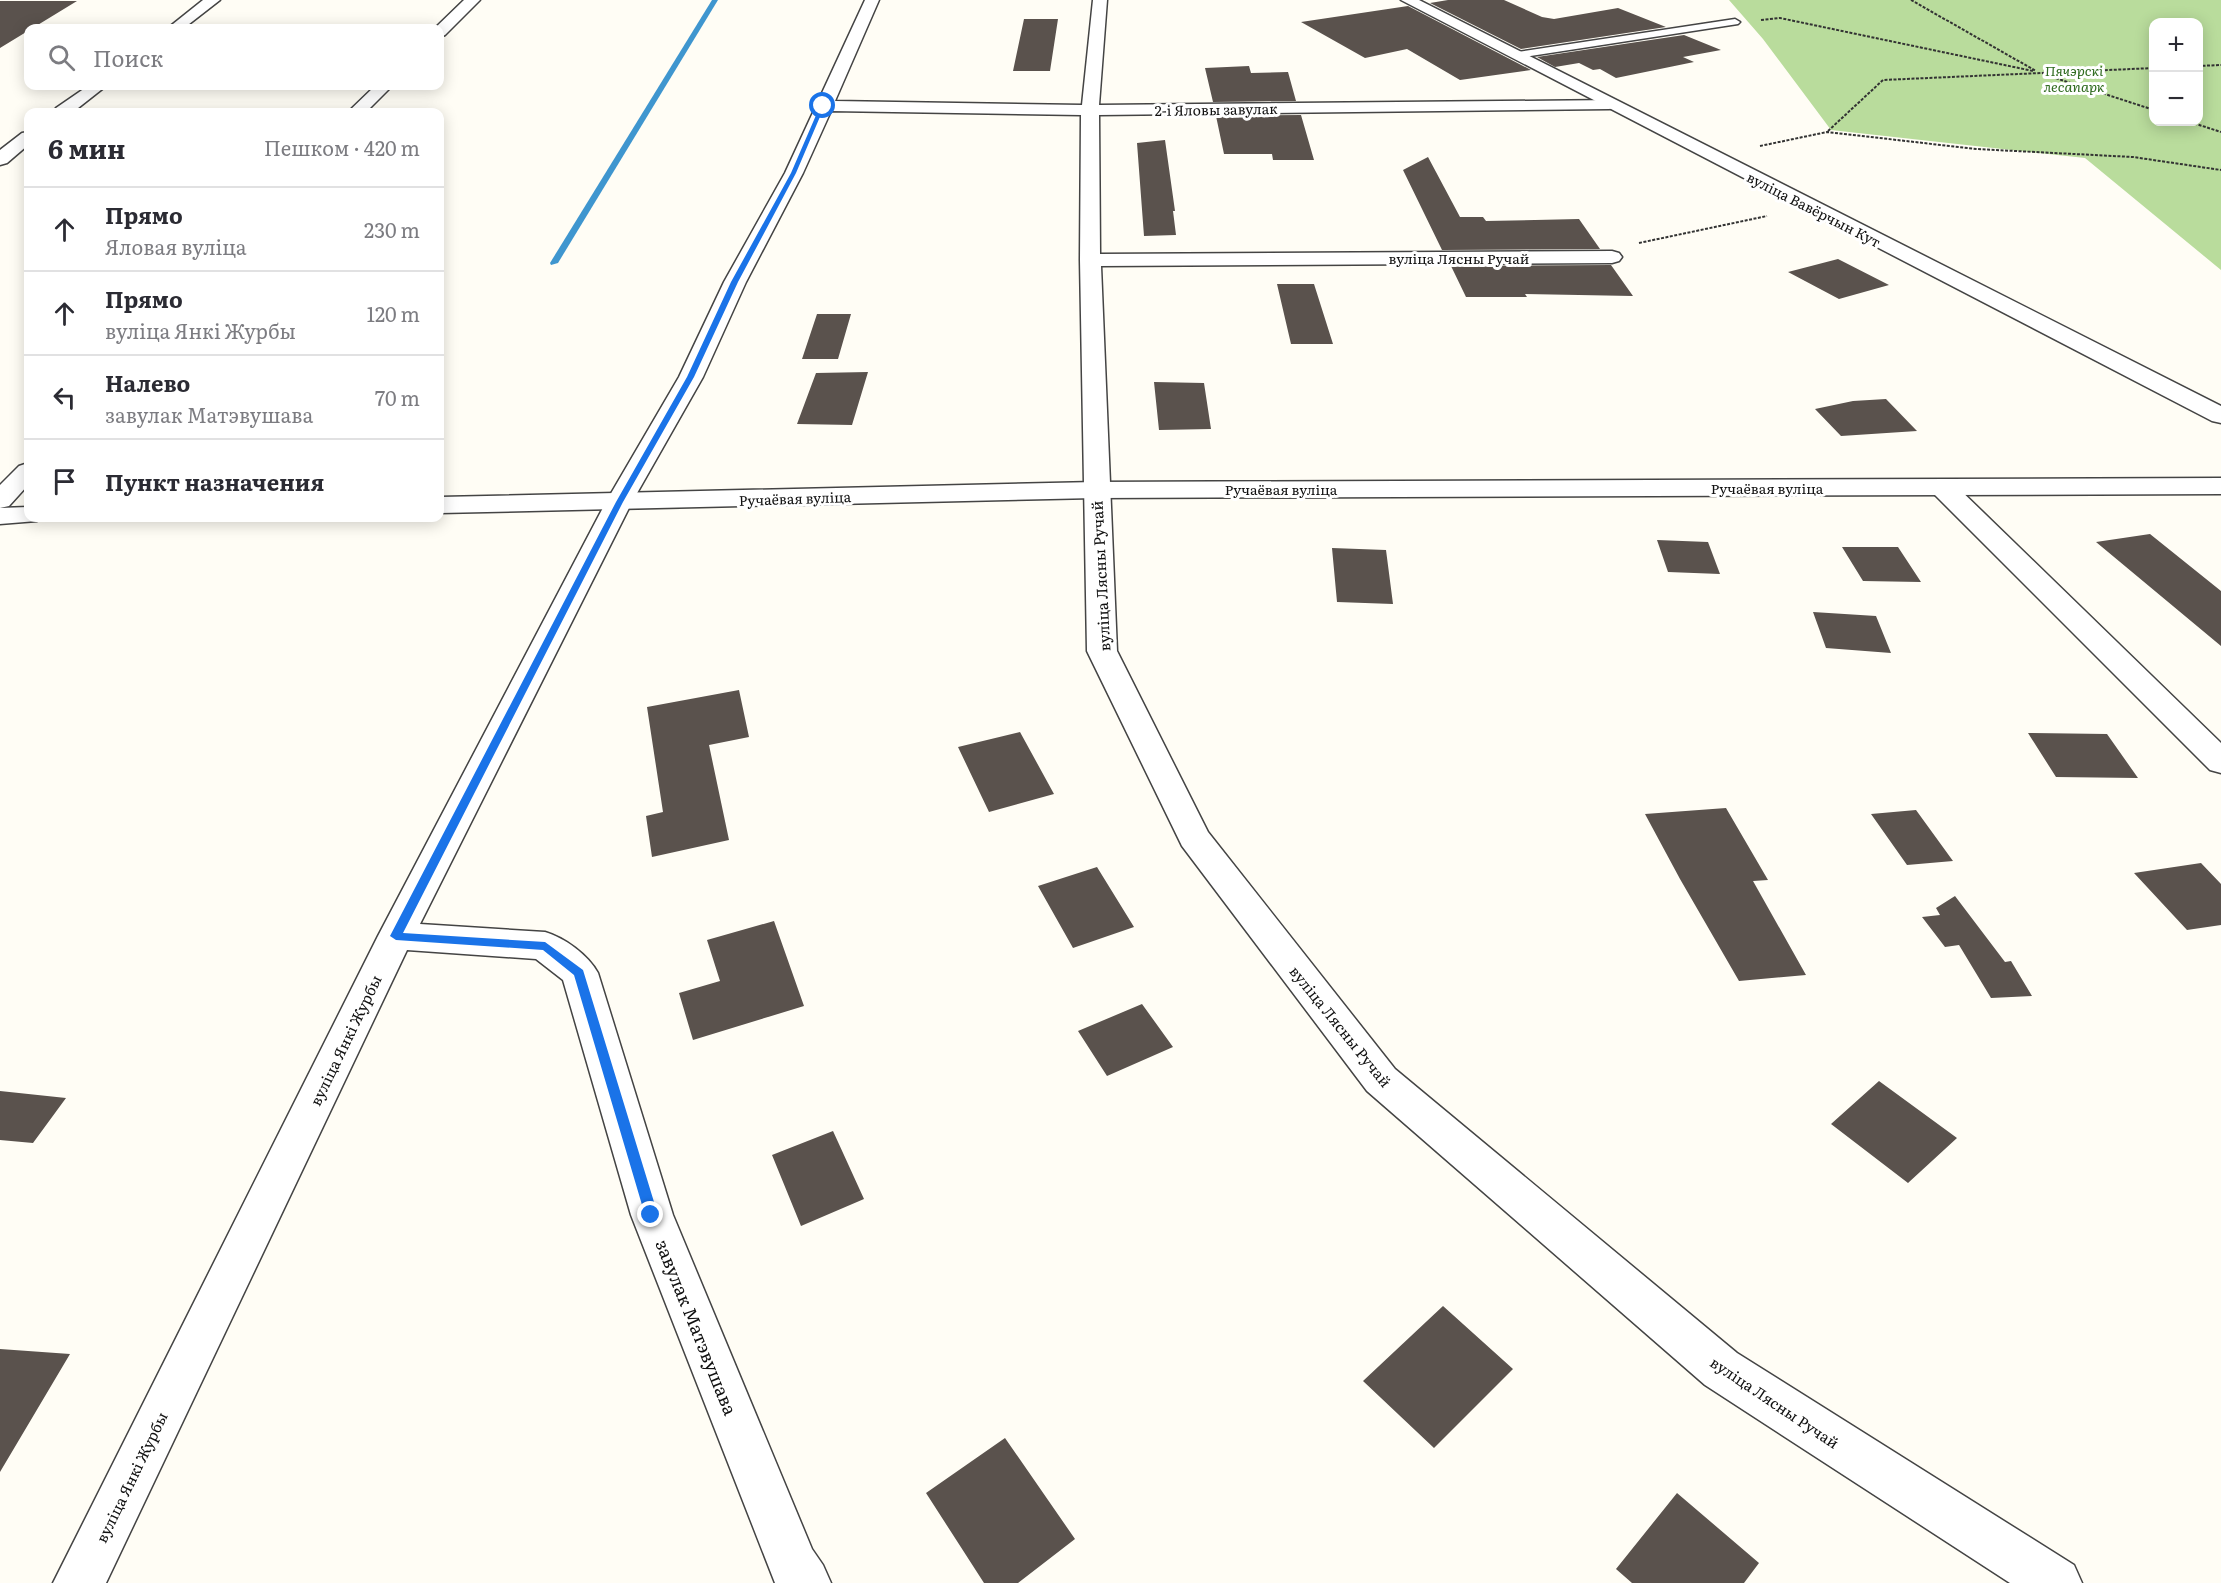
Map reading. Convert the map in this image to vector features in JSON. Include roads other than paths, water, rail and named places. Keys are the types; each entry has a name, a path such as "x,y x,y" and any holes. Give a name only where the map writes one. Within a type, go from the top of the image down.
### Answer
{"street":[{"path":"180,24 213,0"},
{"path":"444,28 473,0"},
{"name":"вуліца Янкі Журбы","path":"79,1583 396,936 620,502 691,377 735,282 794,173 873,0"},
{"name":"вуліца Лясны Ручай","path":"1100,0 1090,111 1090,260 1095,490 1102,651 1194,838 1381,1080 1721,1369 2056,1583"},
{"name":"вуліца Вавёрчын Кут","path":"1408,0 2221,416"},
{"path":"68,108 92,90"},
{"path":"360,108 380,90"},
{"name":"2-і Яловы завулак","path":"823,106 1090,111 1610,104"},
{"path":"0,159 24,140"},
{"path":"0,159 24,160"},
{"name":"вуліца Лясны Ручай","path":"1090,260 1612,257"},
{"path":"0,500 24,475"},
{"name":"Ручаёвая вуліца","path":"444,505 1095,490 2221,486"},
{"path":"1943,488 2221,762"},
{"path":"0,516 24,515"},
{"name":"завулак Матэвушава","path":"396,936 545,946 579,973 651,1215 794,1567 805,1583"}],"lane":[{"path":"1518,55 1735,22"}],"waterway":[{"path":"554,263 715,0"}],"park label":[{"name":"Пячэрскі лесапарк","path":"2074,78"}]}
